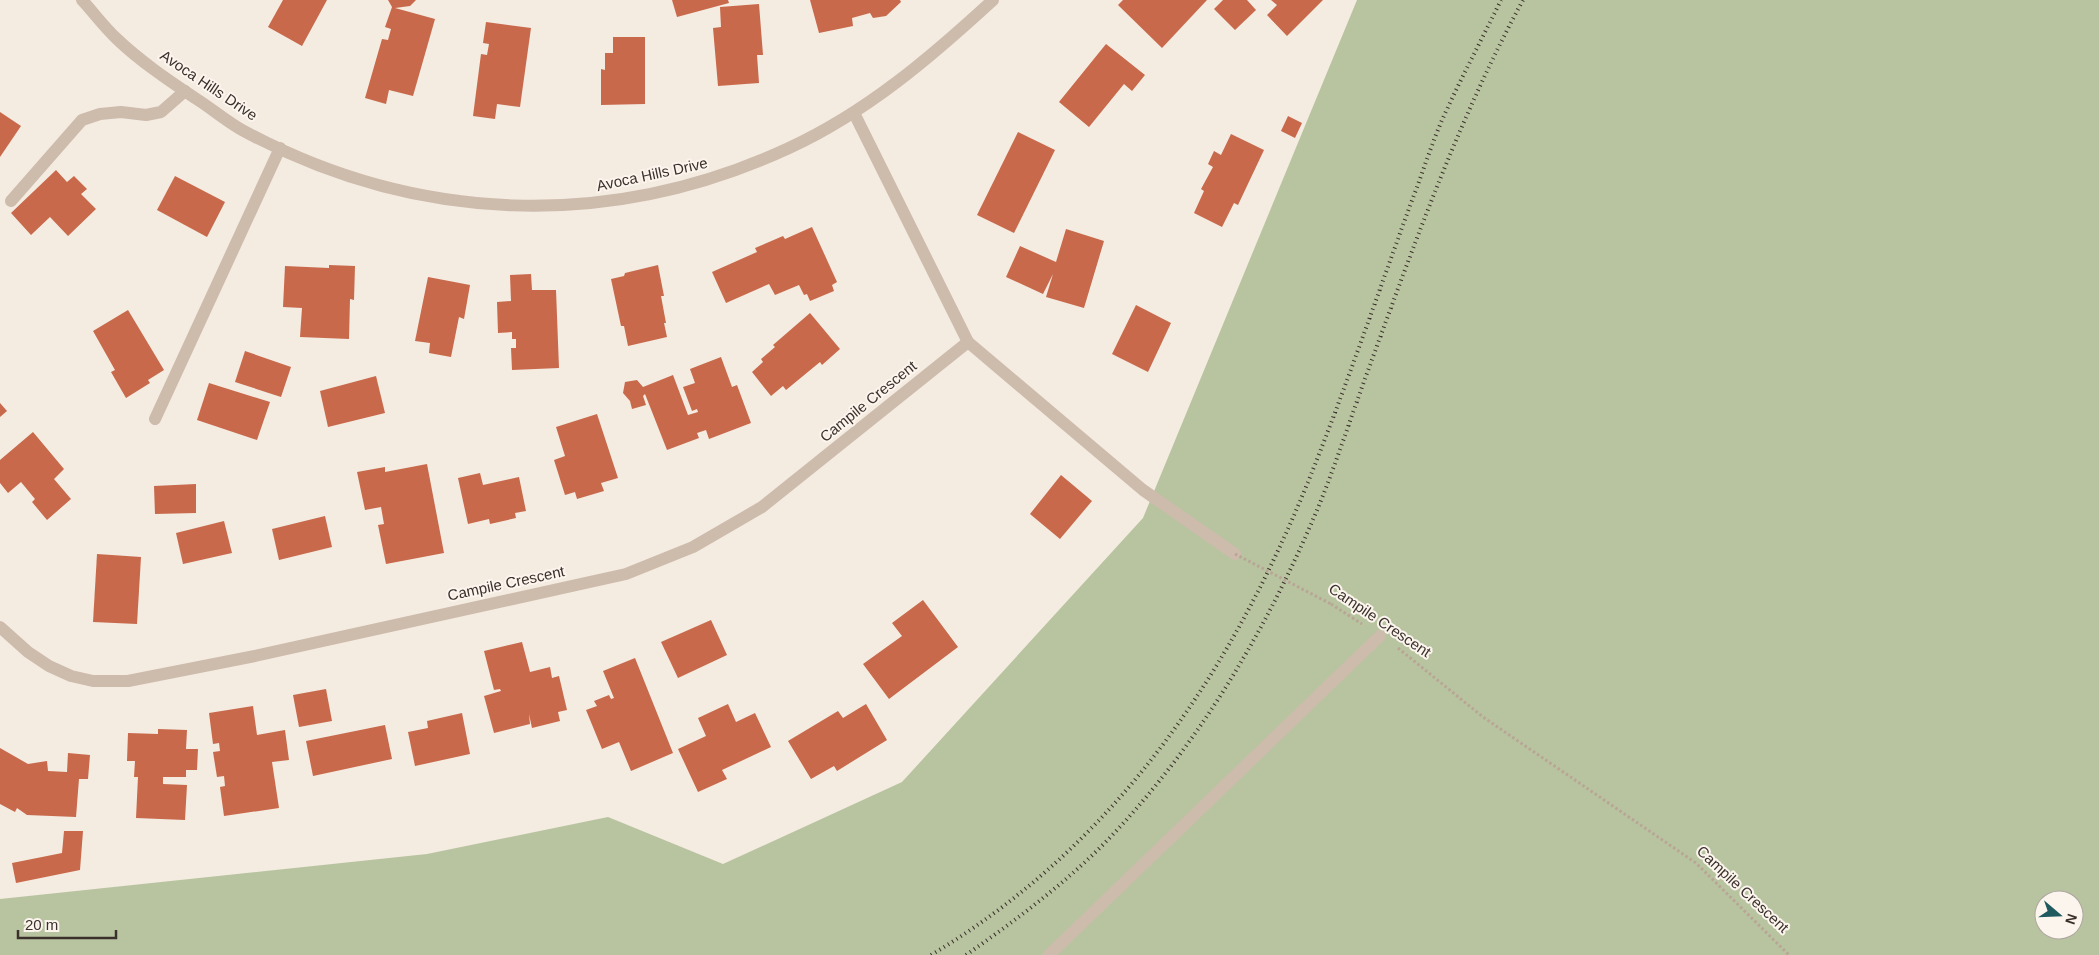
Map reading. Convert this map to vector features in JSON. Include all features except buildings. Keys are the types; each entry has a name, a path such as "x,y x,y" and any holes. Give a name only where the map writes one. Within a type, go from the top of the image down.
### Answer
{"street":[{"name":"Avoca Hills Drive","path":"82,0 116,38 185,92 241,129 304,160 373,184 453,202 537,207 614,201 706,181 789,148 854,113 930,58 993,0"},
{"path":"11,201 82,120 100,114 120,112 146,115 161,112 185,92"},
{"path":"854,113 968,342 1143,490 1235,554"},
{"path":"155,419 280,148"},
{"name":"Campile Crescent","path":"0,627 28,652 49,666 71,676 93,681 128,681 256,656 626,574 693,547 762,507 968,342"},
{"path":"1049,955 1380,636"}],"path":[{"name":"Campile Crescent","path":"1235,554 1331,604 1403,651 1483,717 1696,863 1789,955"}],"green space":[{"path":"1357,0 2099,0 2099,955 0,955 0,899 427,854 608,817 723,864 902,782 1143,518"}],"railway":[{"path":"931,955 996,911 1056,862 1110,809 1159,750 1202,688 1242,622 1277,554 1322,447 1439,128 1501,0"},
{"path":"966,955 1045,896 1101,847 1150,793 1207,716 1233,675 1280,590 1320,503 1404,272 1440,180 1479,89 1523,0"}]}
